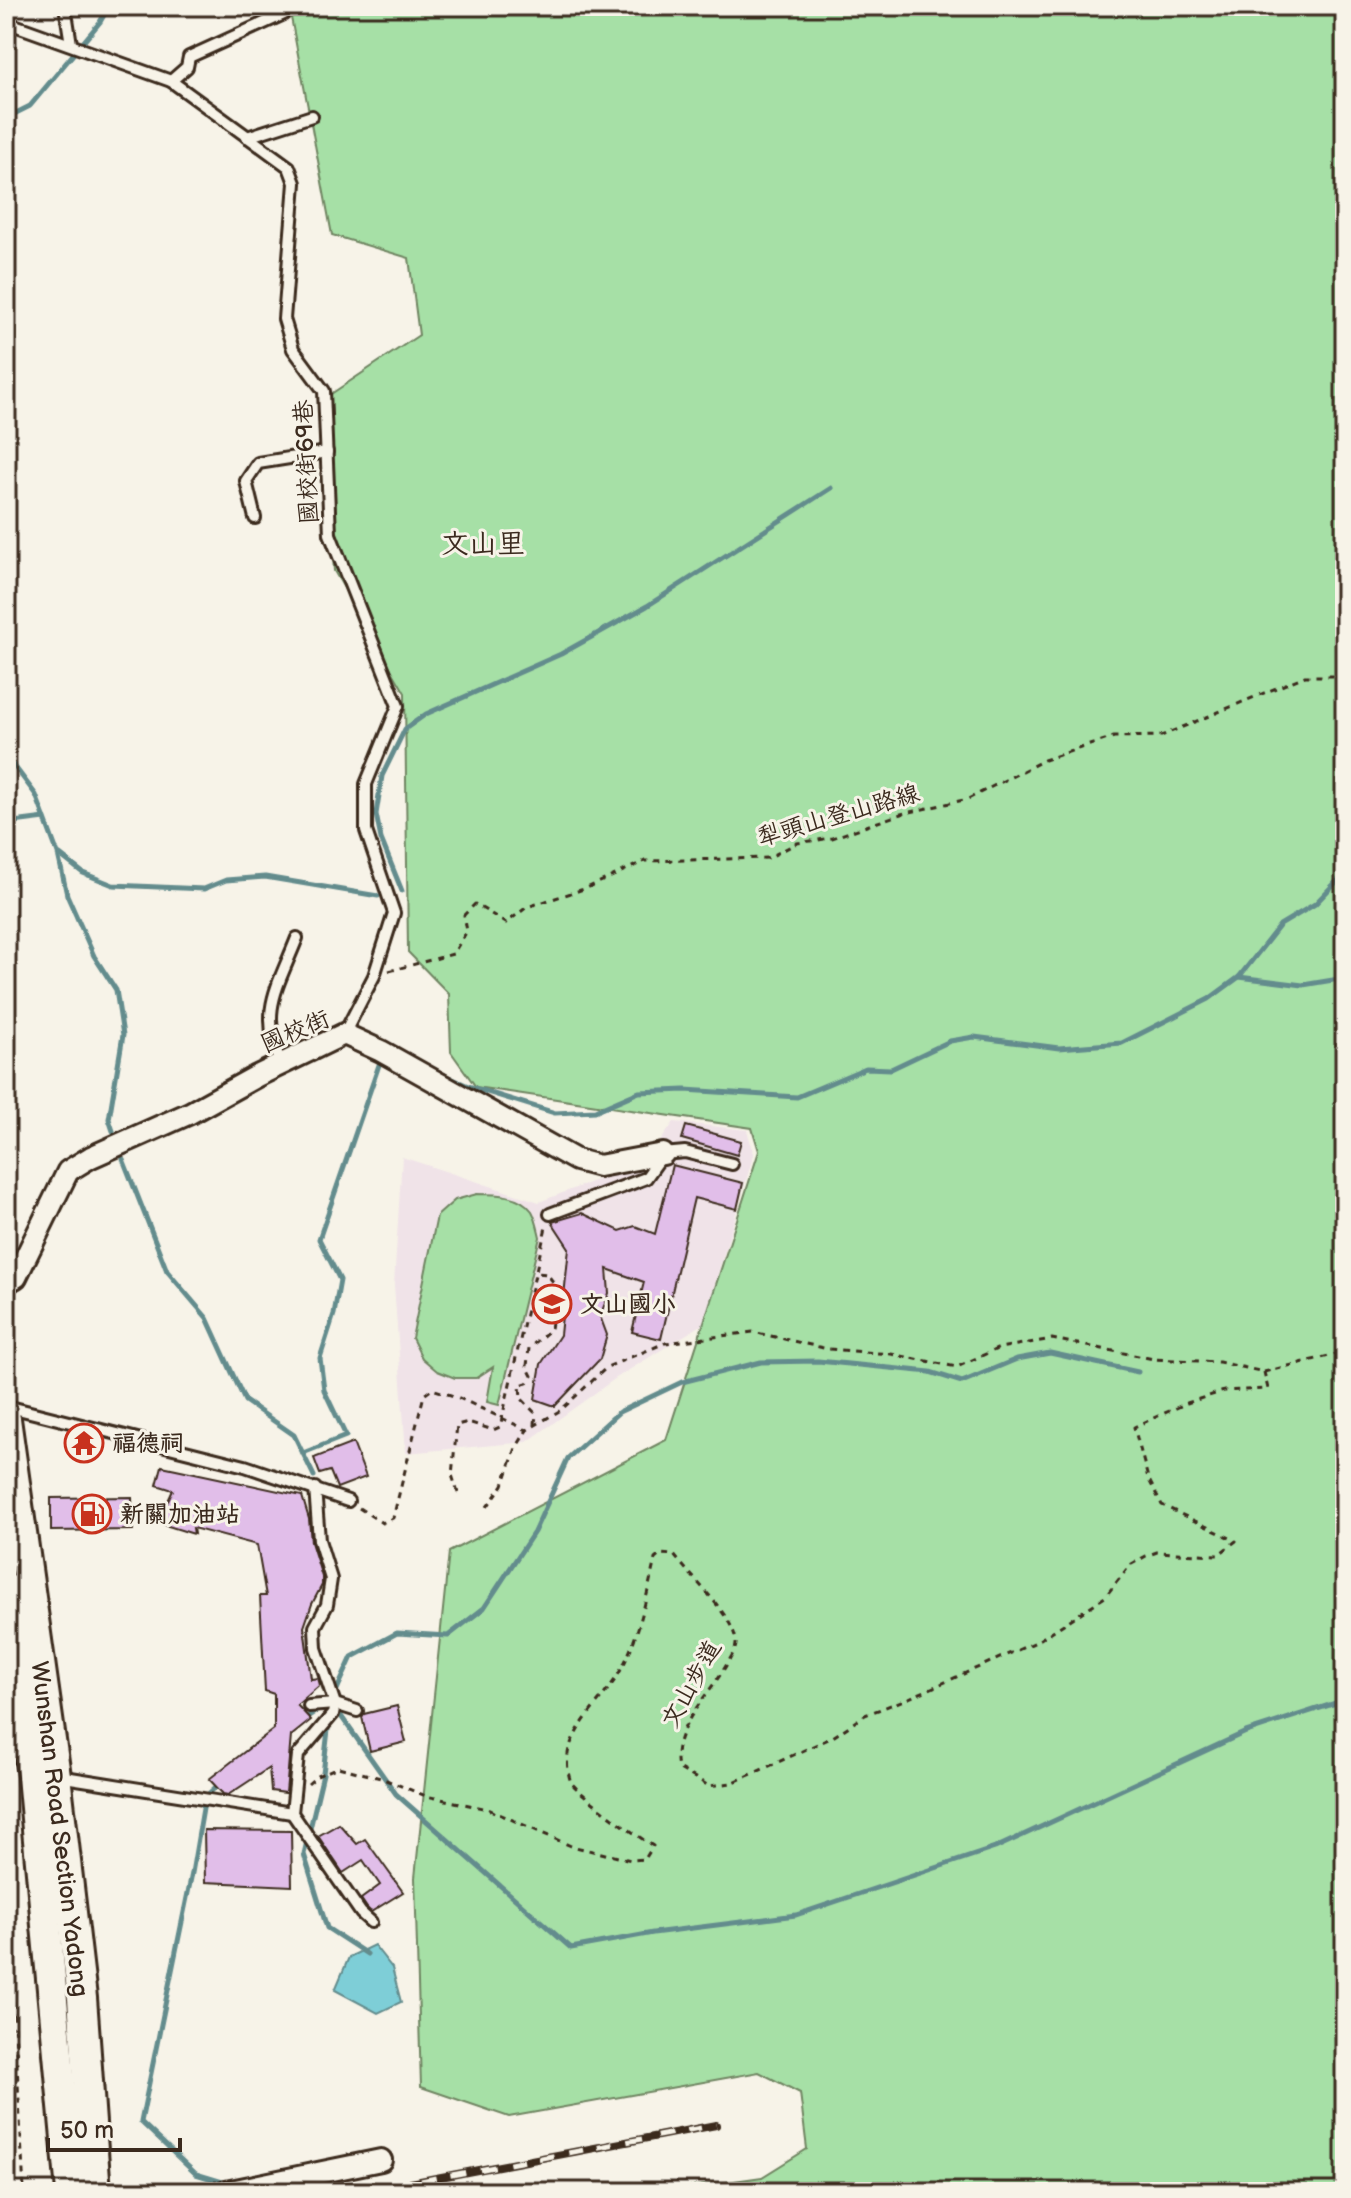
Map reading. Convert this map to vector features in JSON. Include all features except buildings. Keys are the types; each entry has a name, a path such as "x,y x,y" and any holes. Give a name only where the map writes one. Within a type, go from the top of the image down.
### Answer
{"main road":[{"name":"Wunshan Road Section Yadong","path":"6,1419 44,1776 71,2192"},
{"name":"Wunshan Road Section Yadong","path":"6,1588 12,1661 44,1776 82,1998 96,2192"}],"street":[{"name":"國校街","path":"6,1283 16,1277 68,1171 344,1034 381,1051 576,1160 599,1166 663,1154"},
{"path":"226,2192 381,2160"}],"lane":[{"path":"65,6 71,44"},
{"path":"171,81 187,67 189,57 284,14"},
{"name":"國校街69巷","path":"6,22 171,81 289,167 295,183 284,319 293,349 324,391 330,534 398,706 366,784 366,831 394,913 374,976 344,1034"},
{"path":"247,137 312,116"},
{"path":"255,518 246,481 258,463 327,452"},
{"path":"281,1064 271,1039 269,1022 272,1001 297,938"},
{"path":"550,1214 646,1178 663,1154 685,1152 732,1164"},
{"path":"6,1409 14,1408 245,1466 348,1501"},
{"path":"315,1488 319,1540 331,1579 327,1605 315,1627 316,1648 335,1704 333,1714 298,1755 292,1813 361,1913 371,1922"},
{"path":"309,1706 335,1704 357,1711"},
{"path":"44,1776 292,1813"}],"path":[{"name":"犁頭山登山路線","path":"374,976 453,954 467,931 464,915 475,904 506,923 527,907 587,888 645,861 768,858 797,843 832,838 901,814 968,799 1044,760 1114,737 1161,736 1305,676 1345,676"},
{"path":"458,1493 452,1475 457,1425 468,1422 493,1430 500,1427 550,1214"},
{"path":"511,1382 520,1385 527,1383 532,1376 527,1366 529,1348 551,1329 557,1287 547,1274 537,1273"},
{"path":"487,1507 503,1485 516,1448 527,1430 561,1410 607,1367 665,1343 753,1332 828,1349 891,1354 957,1367 999,1348 1052,1339 1154,1359 1219,1362 1264,1372 1345,1352"},
{"name":"文山步道","path":"292,1813 304,1802 308,1784 317,1776 338,1767 381,1778 426,1796 488,1809 571,1846 631,1860 645,1859 653,1846 626,1830 572,1785 568,1763 569,1747 620,1671 633,1644 643,1615 655,1559 661,1554 674,1555 709,1594 730,1626 736,1642 717,1682 679,1737 675,1755 678,1768 709,1786 732,1783 833,1737 865,1715 1036,1642 1105,1597 1130,1565 1146,1556 1157,1552 1218,1555 1236,1541 1162,1505 1145,1468 1134,1427 1187,1403 1224,1391 1268,1389 1264,1372"},
{"path":"520,1385 521,1398 536,1414 534,1426"},
{"path":"348,1501 382,1523 393,1518 424,1395 432,1389 527,1430"},
{"path":"6,1870 24,2190"}],"shaded area":[{"name":"文山國小","path":"674,1122 747,1130 754,1154 703,1324 616,1378 527,1442 406,1453 394,1285 402,1157 539,1202 646,1161"}],"green space":[{"path":"308,6 1345,6 1345,2192 657,2192 762,2177 807,2149 800,2093 759,2072 509,2117 421,2087 415,1878 449,1552 666,1440 759,1151 752,1128 476,1087 451,1052 449,994 408,952 405,693 334,571 322,400 419,335 409,258 332,235 290,12"},
{"path":"477,1194 514,1198 527,1205 536,1220 540,1237 499,1405 487,1402 493,1367 476,1378 455,1378 437,1371 422,1358 412,1338 437,1216 455,1200"}],"water":[{"path":"374,1945 392,1968 401,2002 378,2013 335,1990 349,1957"}],"waterway":[{"path":"6,118 30,106 100,22 109,6"},
{"path":"1124,6 1141,8"},
{"path":"402,891 381,839 376,814 382,776 405,729 426,714 561,654 647,606 831,488"},
{"path":"6,755 36,795 58,854 67,895 94,956 116,990 123,1035 109,1119 113,1131"},
{"path":"6,823 45,818"},
{"path":"60,855 83,873 113,885 204,889 226,880 265,877 378,896"},
{"path":"442,1074 468,1086 555,1113 595,1111 639,1092 685,1090 797,1097 866,1068 891,1069 950,1041 974,1037 1059,1048 1122,1043 1209,999 1239,977 1280,925 1315,904 1337,881 1345,878"},
{"path":"1239,977 1303,985 1345,978"},
{"path":"303,1453 346,1436 324,1390 320,1358 334,1314 340,1280 319,1239 380,1062"},
{"path":"123,1159 167,1271 207,1318 245,1401 294,1435 314,1476"},
{"path":"335,1694 352,1657 397,1633 448,1636 484,1608 534,1532 568,1458 619,1412 682,1382 761,1362 818,1361 930,1372 962,1382 1017,1359 1050,1353 1138,1372"},
{"path":"321,1497 322,1516"},
{"path":"336,1709 396,1794 571,1948 653,1933 796,1915 995,1848 1246,1732 1345,1700"},
{"path":"304,1719 323,1707"},
{"path":"329,1721 323,1774 304,1854 327,1928 367,1954"},
{"path":"220,1783 205,1797 141,2122 196,2174 229,2184"}],"railway":[{"path":"362,2192 716,2125"}],"place":[{"name":"文山國小","path":"552,1304"},
{"name":"福德祠","path":"84,1443"},
{"name":"新關加油站","path":"92,1514"}],"district":[{"name":"文山里","path":"483,543"}]}
